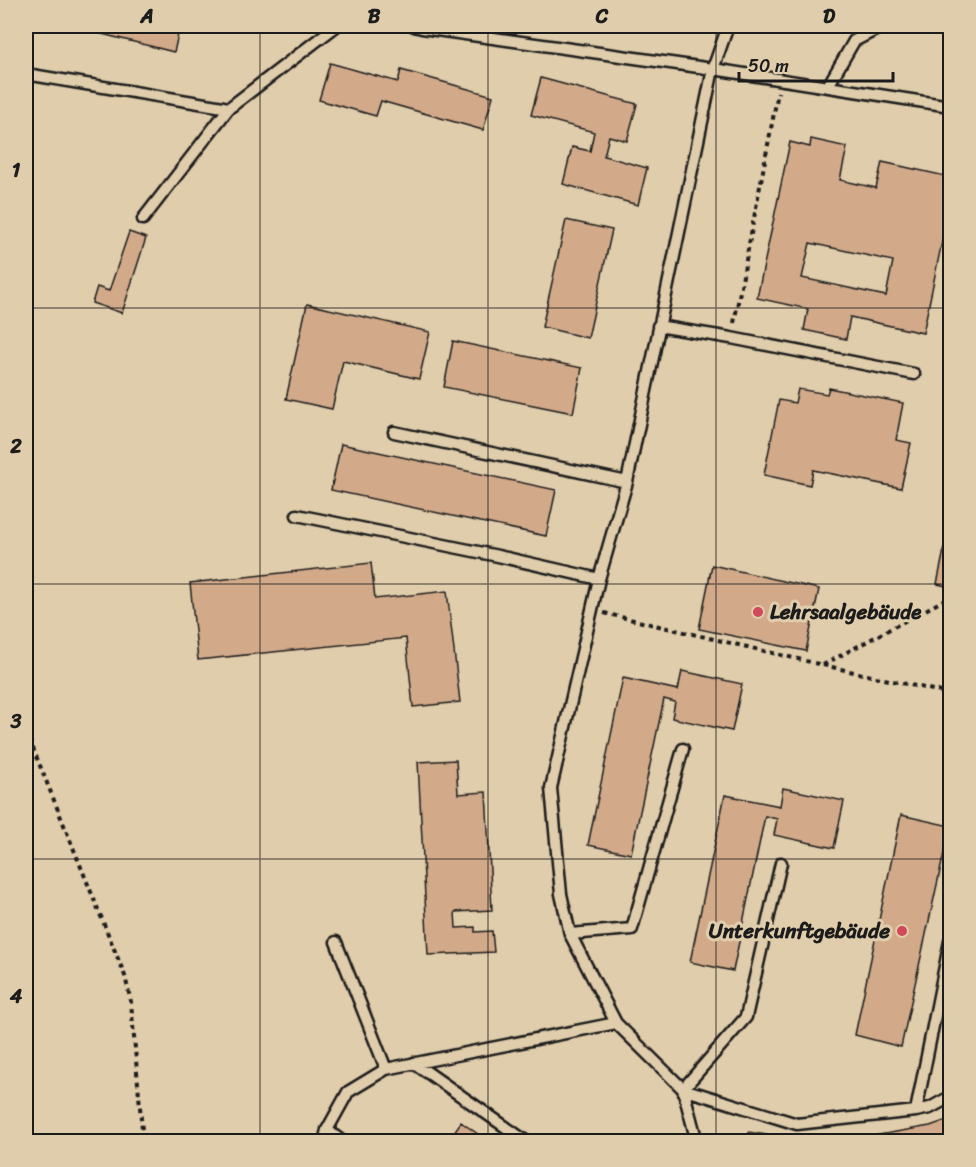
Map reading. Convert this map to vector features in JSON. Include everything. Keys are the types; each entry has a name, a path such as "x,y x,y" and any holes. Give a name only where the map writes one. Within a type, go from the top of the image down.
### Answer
{"lane":[{"path":"143,219 229,108 336,26"},
{"path":"414,26 951,106"},
{"path":"728,26 713,69 627,482 599,579 551,789 561,894 570,934 616,1023 683,1089 797,1124 916,1111 930,1108 951,1097"},
{"path":"828,86 854,41 884,26"},
{"path":"26,74 229,108"},
{"path":"658,326 914,374"},
{"path":"394,432 627,482"},
{"path":"297,515 599,579"},
{"path":"570,934 632,929 683,749"},
{"path":"683,1089 746,1017 781,863"},
{"path":"916,1111 951,941"},
{"path":"336,942 386,1069"},
{"path":"324,1142 327,1130 348,1092 386,1069 616,1023"},
{"path":"414,1063 528,1142"},
{"path":"683,1089 697,1142"},
{"path":"327,1130 343,1142"}],"path":[{"path":"731,338 781,79"},
{"path":"823,665 944,600 951,600"},
{"path":"592,610 951,694"},
{"path":"26,731 125,976 131,1002 143,1142"}],"building":[{"path":"70,26 180,26 174,52"},
{"path":"330,63 398,82 401,70 493,96 483,130 381,101 376,116 319,100"},
{"path":"541,78 637,104 627,141 609,136 604,156 647,168 638,205 563,184 572,147 590,151 594,132 531,115"},
{"path":"811,139 847,147 840,180 876,188 882,162 950,177 950,203 923,333 850,317 846,339 804,330 808,309 757,298 790,142 810,147","holes":["810,243 893,261 886,296 802,278"]},
{"path":"566,220 612,230 588,338 542,327"},
{"path":"129,232 146,238 122,313 92,303 97,287 109,291"},
{"path":"307,304 430,332 419,379 343,361 332,409 286,399"},
{"path":"453,341 582,368 573,413 444,387"},
{"path":"829,388 903,403 896,440 911,443 901,488 813,470 810,485 764,475 779,400 795,403 798,389 827,394"},
{"path":"341,444 556,490 546,536 331,490"},
{"path":"950,526 950,587 937,584"},
{"path":"371,563 375,599 447,591 460,702 413,707 406,638 198,660 190,583"},
{"name":"Lehrsaalgebäude","path":"712,565 819,589 806,651 699,629"},
{"path":"682,671 742,684 732,731 672,718 675,702 664,699 631,854 588,845 623,678 678,690"},
{"path":"456,760 458,794 486,792 492,910 455,912 456,928 475,927 475,932 492,931 494,952 428,955 418,762"},
{"path":"783,788 844,801 834,848 774,835 777,819 765,816 733,971 690,962 725,795 780,806"},
{"name":"Unterkunftgebäude","path":"901,815 950,826 901,1047 855,1035"},
{"path":"950,1119 950,1142 746,1142 749,1132 819,1141 856,1139 930,1126"},
{"path":"461,1122 489,1142 447,1142"}],"place":[{"name":"Lehrsaalgebäude","path":"758,612"},
{"name":"Unterkunftgebäude","path":"902,931"}]}
